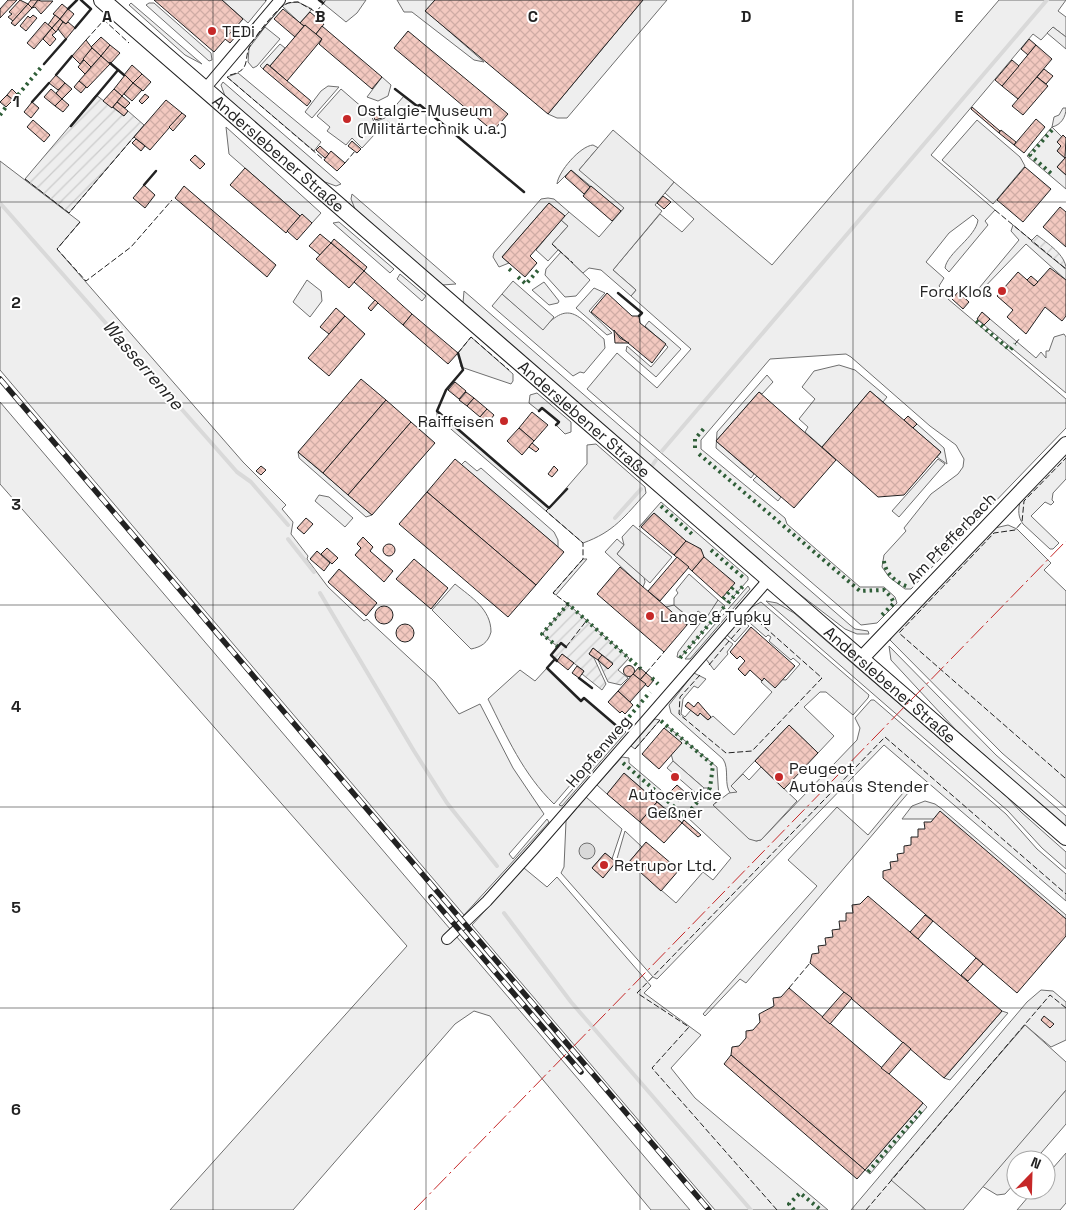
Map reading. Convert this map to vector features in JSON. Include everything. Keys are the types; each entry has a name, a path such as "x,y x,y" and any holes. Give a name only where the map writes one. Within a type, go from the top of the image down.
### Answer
{"main road":[{"name":"Anderslebener Straße","path":"102,0 1066,837"}],"street":[{"path":"204,90 280,0"},
{"name":"Am Pfefferbach","path":"862,658 1066,444"},
{"name":"Hopfenweg","path":"447,939 487,901 534,849 768,580"}],"shaded area":[{"path":"222,0 265,0 266,1 248,23"},
{"path":"319,0 366,0 357,13 346,22"},
{"path":"397,0 435,0 426,11 484,62 474,60 412,12 404,12"},
{"path":"643,0 667,0 567,118 557,118 548,114"},
{"path":"999,0 1066,0 1058,11 1066,17 1066,37 1053,27 1041,40 1033,34 931,155 995,210 985,221 988,225 949,272 945,268 947,262 976,226 978,220 973,215 949,233 926,262 944,278 939,286 949,297 948,299 1066,399 1066,428 911,589 905,589 889,577 882,567 884,555 906,531 904,528 931,494 958,474 963,467 964,459 956,445 930,426 851,357 846,354 770,359 701,440 701,449 785,518 787,524 860,587 884,587 895,597 897,603 877,623 861,625 587,389 617,353 657,388 691,349 631,296 636,290 613,270 660,214 682,232 694,219 665,193 674,182 772,265"},
{"path":"298,2 312,9 300,23 282,6"},
{"path":"131,3 202,64 185,55 129,5"},
{"path":"154,3 211,53 212,60 209,61 146,5"},
{"path":"265,27 280,39 257,66 253,68 248,62 249,48"},
{"path":"1053,27 1066,37 1066,49 1047,33"},
{"path":"280,44 285,48 270,66 267,64 263,69 260,66"},
{"path":"238,73 321,142 314,151 227,77"},
{"path":"382,77 391,85 388,96 378,101 367,97"},
{"path":"223,82 341,184 336,186 325,182 225,96 221,85"},
{"path":"328,86 339,87 312,118 305,112 321,91"},
{"name":"Ostalgie-Museum (Militärtechnik u.a.)","path":"341,89 371,115 374,122 385,118 404,96 417,106 396,128 387,121 362,148 352,138 346,145 327,131 330,127 317,116"},
{"path":"96,95 124,116 128,111 144,125 69,213 25,179"},
{"path":"1063,108 1066,108 1062,120 1052,127 1054,117 1059,115"},
{"path":"977,120 1020,157 1025,166 993,204 942,160"},
{"path":"226,127 321,213 312,223 300,216 229,154"},
{"path":"1052,127 1062,137 1061,146 1057,151 1065,158 1057,167 1066,175 1066,189 1027,156"},
{"path":"613,130 674,182 655,205 662,211 613,270 636,290 631,296 601,270 589,268 583,273 552,244 568,226 561,220 569,212 599,237 624,208 579,170"},
{"path":"593,145 604,151 596,150 579,170 639,192 621,211 571,170 557,184 561,173 570,160 588,146"},
{"path":"0,161 80,222 57,249 243,462 286,505 282,509 293,522 291,534 328,587 364,621 367,619 435,682 459,714 480,704 513,768 544,814 509,854 513,859 547,819 549,822 464,915 0,370"},
{"path":"352,194 456,284 442,285 355,209 351,199"},
{"path":"541,199 554,199 569,212 565,216 549,203 502,257 509,263 499,267 493,257 494,253"},
{"path":"561,220 568,226 552,244 558,250 548,261 536,250"},
{"path":"339,222 394,269 390,273 333,223"},
{"path":"1013,225 1066,269 1066,280 1026,244 976,296 975,293 1019,240 1011,231"},
{"path":"1037,235 1059,254 1063,259 1066,269 1031,241"},
{"path":"561,252 590,280 576,296 565,297 545,275 546,269"},
{"path":"400,274 426,296 422,301 397,279"},
{"path":"307,280 321,291 322,301 310,317 293,302"},
{"path":"513,281 554,317 543,330 502,294"},
{"path":"544,282 559,301 558,303 549,305 532,290"},
{"path":"594,288 605,293 589,311 612,333 607,335 576,308"},
{"path":"464,291 850,625 855,629 868,631 869,634 857,634 845,629 776,576 463,303"},
{"path":"502,294 543,329 560,315 574,314 604,339 605,348 584,373 580,372 573,376 492,306"},
{"path":"990,319 1036,358 1041,352 1046,358 1046,351 1049,351 1054,337 1064,334 1066,337 1066,393 984,325"},
{"path":"649,321 681,349 656,377 626,351 627,346 651,367 668,347 645,326"},
{"path":"471,337 513,374 511,384 461,367 458,353"},
{"path":"839,365 855,370 887,397 883,402 870,391 822,447 805,432 808,427 799,419 815,399 802,387 814,371"},
{"path":"767,375 773,382 762,394 759,392 716,440 717,432"},
{"path":"537,393 571,422 571,432 565,434 556,425 558,422 542,408 539,411 529,403 530,395"},
{"path":"0,402 690,1210 651,1210 490,1016 474,1011 455,1024 293,1210 170,1210 407,946 0,484"},
{"path":"437,411 549,508 587,464 587,445 596,444 645,487 646,493 611,528 594,539 583,543 437,417"},
{"path":"917,424 944,448 947,464 937,457 941,452 913,428"},
{"path":"716,441 754,474 751,478 716,448"},
{"path":"298,452 372,515 366,517 299,458"},
{"path":"1066,452 1066,479 1053,493 1052,500 1054,502 1051,505 1045,502 1031,516 1059,543 1053,549 1050,549 1023,524 1019,516 1019,505"},
{"path":"938,459 945,464 899,517 892,511"},
{"path":"465,461 477,471 481,468 554,532 558,540 558,547 461,465"},
{"path":"757,476 781,497 778,501 753,480"},
{"path":"319,495 329,497 353,518 345,527 315,501"},
{"path":"661,502 748,577 748,580 728,603 722,598 704,557 654,513 639,527"},
{"path":"633,525 672,557 650,583 617,554 624,545 622,537"},
{"path":"1008,525 1017,529 1051,563 1044,570 1066,591 1066,808 1002,753 890,640 894,633 995,528"},
{"path":"617,539 624,545 617,554 644,577 643,587 605,552"},
{"path":"583,559 587,559 556,595 553,593"},
{"path":"689,574 718,600 707,617 698,611 691,619 674,605 674,598 678,593 676,590"},
{"path":"455,584 479,604 488,617 490,636 484,644 478,647 471,649 432,610"},
{"path":"748,586 750,589 690,659 685,659"},
{"path":"718,600 725,606 680,658 677,657 678,652"},
{"path":"766,601 777,603 794,613 1007,797 1066,852 1066,869 1042,848 1008,811"},
{"path":"761,602 869,695 853,715 826,692 820,692 804,707 834,736 818,753 789,725 731,786 737,792 731,794 727,786 726,767 723,759 671,713 669,705 694,673 706,679 698,688 694,686 683,699 681,714 685,717 691,710 698,716 700,713 708,720 713,716 734,735 772,692 761,682 764,678 786,680 800,664 793,658 791,660 769,641 771,637 768,635 766,637 743,617 752,607"},
{"path":"568,604 629,658 618,670 628,678 621,685 608,682 598,660 608,669 613,663 593,648 589,654 594,658 606,684 602,690 582,674 584,671 562,654 557,661 551,655 558,647 542,634"},
{"path":"674,605 690,619 694,615 696,617 687,625 666,607"},
{"path":"741,619 749,626 735,642 727,635"},
{"path":"725,638 733,644 727,652 728,654 714,670 706,659"},
{"path":"889,646 996,755 1066,816 1066,827 956,730 891,660"},
{"path":"547,668 581,701 584,698 619,728 554,804 525,768 488,699 520,670 535,681"},
{"path":"871,700 874,700 1006,814 1037,849 1066,874 1066,901 884,745 657,979 653,977 561,873 564,867 566,821 586,797 622,829 612,859 605,853 592,868 603,877 616,862 625,831 642,847 629,862 676,903 703,872 713,880 731,858 686,816 682,823 625,774 607,794 597,785 622,757 629,758 629,763 668,796 669,793 679,801 686,793 698,802 709,788 704,788 673,761 664,728 667,726 717,767 719,799 713,805 756,841 761,840 857,740 860,728 855,718"},
{"path":"655,719 660,720 635,749 631,746"},
{"path":"624,730 626,732 562,806 559,805"},
{"path":"673,761 704,788 698,795 667,768"},
{"path":"761,767 797,801 761,840 756,841 749,839 713,805 729,793 737,792 731,786 743,774 749,780"},
{"path":"908,787 910,789 909,792 746,983 740,979 705,1016 703,1014 817,886 788,860 837,807 868,835"},
{"path":"925,801 935,804 942,809 1066,915 1066,919 934,819 902,819 912,806"},
{"path":"587,843 595,851 587,859 579,851"},
{"path":"524,868 547,887 557,877 651,986 644,993 701,1035 671,1068 695,1098 828,1210 715,1210 472,925"},
{"path":"1041,990 1053,991 1066,1002 1066,1040 1051,1047 1025,1025 892,1180 926,1210 851,1210 1027,1002"},
{"path":"1002,1011 1008,1013 950,1080 944,1078"},
{"path":"1025,1025 1066,1062 1066,1090 1014,1150 1006,1150 1006,1160 963,1210 926,1210 891,1180"},
{"path":"1066,1090 1066,1124 1044,1150 1014,1150"},
{"path":"923,1103 927,1107 870,1174 865,1170"},
{"path":"1066,1153 1066,1203 1060,1210 1017,1210 1026,1200 1056,1200 1056,1164"},
{"path":"1006,1159 1006,1193 997,1195 982,1186"}],"building":[{"path":"8,0 17,0 0,18 0,9"},
{"path":"20,0 28,4 13,21 8,17 12,14 9,12"},
{"path":"31,0 38,0 32,8 28,4"},
{"path":"38,0 53,1 41,14 35,7 32,8"},
{"path":"154,0 222,0 243,19 214,52"},
{"path":"435,0 643,0 548,114 425,11"},
{"path":"28,4 32,8 15,26 11,23"},
{"path":"62,4 68,9 60,19 53,14"},
{"path":"68,9 74,14 66,24 60,19"},
{"path":"283,9 304,26 295,37 274,19"},
{"path":"310,12 324,24 316,34 300,23"},
{"path":"33,15 37,18 26,31 20,26 28,16 30,18"},
{"path":"55,15 60,19 52,28 48,25"},
{"path":"60,19 63,22 56,32 52,28"},
{"path":"45,22 52,28 34,49 27,43"},
{"path":"63,22 66,24 68,22 75,28 66,39 58,29"},
{"path":"305,25 322,39 287,81 270,66"},
{"path":"322,26 382,77 372,89 319,44 322,39 316,34"},
{"path":"52,28 56,32 52,35 56,39 50,46 43,39"},
{"path":"408,31 508,114 493,131 394,48"},
{"path":"231,32 236,36 230,43 225,39"},
{"path":"101,37 110,45 101,56 91,47"},
{"path":"1029,39 1036,45 1028,55 1021,49"},
{"path":"86,40 92,48 80,64 72,56"},
{"path":"110,45 120,53 110,64 101,56"},
{"path":"1036,45 1052,59 1018,99 1002,86"},
{"path":"92,48 101,56 91,67 83,59"},
{"path":"101,56 110,64 87,88 79,81"},
{"path":"84,60 91,67 85,74 78,67"},
{"path":"1012,60 1019,66 1002,86 995,80"},
{"path":"267,64 311,101 307,106 263,69"},
{"path":"132,65 142,74 133,83 124,75"},
{"path":"1044,69 1053,76 1046,84 1037,77"},
{"path":"142,74 151,82 143,91 133,83"},
{"path":"56,75 65,83 58,90 49,83"},
{"path":"125,75 133,83 122,96 114,89"},
{"path":"1037,77 1048,86 1023,115 1012,106"},
{"path":"79,81 86,87 81,93 74,87"},
{"path":"65,83 72,89 62,99 56,93"},
{"path":"133,83 142,90 132,101 124,94"},
{"path":"12,89 18,95 13,100 7,95"},
{"path":"51,89 62,99 55,106 44,97"},
{"path":"114,89 122,96 112,108 103,101"},
{"path":"145,94 149,97 142,104 139,101"},
{"path":"7,95 13,100 6,107 0,102"},
{"path":"122,96 130,103 125,108 117,102"},
{"path":"62,99 69,105 63,112 55,106"},
{"path":"166,100 182,113 150,150 134,137"},
{"path":"32,102 39,108 31,118 24,112"},
{"path":"117,102 128,111 124,116 113,107"},
{"path":"972,107 1000,131 999,133 971,109"},
{"path":"380,112 382,118 375,120 373,115"},
{"path":"182,113 186,116 173,131 169,127"},
{"path":"1036,119 1045,127 1024,153 1014,145"},
{"path":"33,120 50,135 44,142 27,127"},
{"path":"1001,130 1016,142 1014,145 999,133"},
{"path":"1063,135 1066,138 1065,158 1057,151 1061,146 1057,142"},
{"path":"136,139 145,146 141,151 132,143"},
{"path":"352,141 361,149 357,153 348,146"},
{"path":"320,146 329,154 325,158 316,150"},
{"path":"331,151 345,163 337,171 324,160"},
{"path":"195,155 205,164 200,169 190,160"},
{"path":"1066,157 1066,175 1057,167"},
{"path":"1025,167 1051,189 1023,222 997,200"},
{"path":"245,168 300,216 286,233 230,185"},
{"path":"571,170 590,187 584,194 565,177"},
{"path":"144,185 155,195 145,208 133,198"},
{"path":"184,186 276,265 267,277 175,198"},
{"path":"591,186 621,211 612,221 583,196"},
{"path":"663,196 671,202 664,209 657,203"},
{"path":"549,203 565,216 530,256 537,263 525,277 502,257"},
{"path":"1060,207 1066,212 1066,247 1043,227"},
{"path":"302,214 312,223 297,240 287,231"},
{"path":"320,234 331,243 320,255 309,246"},
{"path":"334,239 367,267 364,271 331,243"},
{"path":"331,243 364,271 349,288 316,259"},
{"path":"1050,268 1066,280 1066,316 1062,321 1045,307 1026,334 1007,317 1013,310 997,296 1018,272 1034,286"},
{"path":"364,271 412,314 403,325 354,282"},
{"path":"1031,276 1038,282 1034,286 1027,280"},
{"path":"958,292 969,302 963,309 952,299"},
{"path":"607,293 632,316 639,316 640,323 666,344 652,363 591,312"},
{"path":"375,300 378,303 371,311 368,308"},
{"path":"336,308 345,316 329,334 320,327"},
{"path":"982,312 990,319 984,325 977,319"},
{"path":"412,314 458,353 448,364 403,325"},
{"path":"345,316 365,334 329,376 308,358"},
{"path":"614,330 620,338 629,343 615,343"},
{"path":"361,379 386,400 323,473 298,452"},
{"path":"455,382 466,391 459,399 448,390"},
{"path":"870,391 941,452 904,495 878,497 822,447"},
{"path":"466,392 474,398 467,406 459,400"},
{"path":"759,392 836,460 794,508 716,441"},
{"path":"474,398 487,409 480,417 467,406"},
{"path":"386,400 411,422 348,495 323,473"},
{"path":"487,409 494,415 488,423 480,417"},
{"path":"532,412 548,425 534,441 519,428"},
{"path":"908,416 917,424 913,428 904,420"},
{"path":"411,422 435,443 372,515 348,495"},
{"path":"519,428 534,441 522,455 507,441"},
{"path":"532,443 539,449 536,452 529,447"},
{"path":"455,459 564,552 536,585 427,492"},
{"path":"261,466 266,470 261,475 256,471"},
{"path":"554,466 558,470 552,477 548,474"},
{"path":"427,492 536,585 508,617 399,524"},
{"path":"654,513 686,541 674,555 641,527"},
{"path":"306,518 313,524 304,534 297,528"},
{"path":"363,537 373,547 370,551 393,571 384,582 355,555 361,548 357,544"},
{"path":"686,541 701,549 704,557 692,571 674,555"},
{"path":"391,544 394,545 394,555 387,556 384,555 383,548 384,545"},
{"path":"327,548 338,558 332,564 321,554"},
{"path":"317,551 330,563 324,571 310,559"},
{"path":"677,557 689,567 660,601 648,591"},
{"path":"704,557 735,583 722,598 692,571"},
{"path":"414,559 448,588 431,609 396,579"},
{"name":"Lange & Typky","path":"620,567 687,625 664,652 597,594"},
{"path":"339,569 377,603 366,616 328,582"},
{"path":"384,606 390,609 393,615 390,621 384,624 378,621 375,615 378,609"},
{"path":"405,624 411,627 414,633 411,639 405,642 399,639 396,633 399,627"},
{"path":"751,627 795,666 775,688 764,678 762,681 750,670 745,676 738,669 745,661 740,656 737,659 730,652"},
{"path":"593,648 602,655 598,660 589,654"},
{"path":"562,654 574,663 568,670 557,661"},
{"path":"602,655 613,664 608,669 598,660"},
{"path":"629,665 635,671 629,677 623,671"},
{"path":"577,666 584,671 579,678 572,673"},
{"path":"639,667 646,673 640,680 633,674"},
{"path":"646,673 654,680 648,687 640,680"},
{"path":"633,674 646,684 630,702 618,691"},
{"path":"618,691 633,705 625,714 622,711 620,713 608,702"},
{"path":"688,702 694,707 698,702 711,717 708,720 700,713 698,716 685,706"},
{"path":"789,725 818,753 784,789 755,761"},
{"path":"664,728 682,743 659,769 642,754"},
{"path":"624,773 657,802 640,822 607,794"},
{"path":"677,785 686,793 679,802 669,793"},
{"path":"657,802 682,823 664,843 640,822"},
{"path":"940,811 1066,919 1066,936 1017,993 883,878 883,871 891,869 890,862 898,861 897,854 904,853 904,846 911,845 911,837 918,837 918,829 925,829 924,822 931,822"},
{"path":"684,820 701,835 698,837 682,823"},
{"path":"646,842 679,870 661,891 629,862"},
{"name":"Retrupor Ltd.","path":"605,853 616,862 603,878 592,868"},
{"path":"868,896 1002,1011 944,1078 810,963 812,954 819,953 818,946 826,945 825,938 833,937 832,930 840,929 839,921 846,921 846,913 853,913 852,905 860,904"},
{"path":"925,915 933,921 918,939 910,932"},
{"path":"976,958 983,964 968,981 961,975"},
{"path":"789,988 923,1103 865,1170 731,1055 732,1047 739,1046 746,1038 746,1031 753,1030 760,1022 759,1014 774,1006 773,998 781,997"},
{"path":"844,992 852,998 830,1024 822,1017"},
{"path":"1044,1016 1054,1024 1050,1028 1041,1020"},
{"path":"903,1042 911,1049 889,1074 881,1068"},
{"path":"731,1055 865,1170 857,1179 724,1064"}],"waterway":[{"path":"662,451 1047,0"},
{"name":"Wasserrenne","path":"0,203 237,472 251,482 288,525"},
{"path":"652,466 656,460"},
{"path":"615,518 641,489"},
{"name":"Wasserrenne","path":"288,539 314,572"},
{"path":"320,593 447,803 497,866"},
{"path":"504,913 571,1002 751,1210"}],"railway":[{"path":"0,379 709,1210"},
{"path":"431,897 581,1072"}],"hedge":[{"path":"18,95 43,65"},
{"path":"0,115 6,107"},
{"path":"1052,130 1030,155 1053,175"},
{"path":"518,277 526,284 540,268"},
{"path":"509,269 513,272"},
{"path":"976,321 1010,350 1015,344"},
{"path":"695,448 695,439 706,426"},
{"path":"699,454 860,591 884,590 894,603 881,616"},
{"path":"661,506 693,535"},
{"path":"711,550 745,579"},
{"path":"884,561 889,574 901,584 909,587"},
{"path":"723,599 735,585"},
{"path":"728,603 744,585"},
{"path":"558,647 542,634 568,604 641,669"},
{"path":"680,658 725,606"},
{"path":"652,678 658,684"},
{"path":"629,717 650,692"},
{"path":"623,763 685,816 710,788 713,765 660,720"},
{"path":"868,1172 923,1109"},
{"path":"794,1210 789,1204 800,1193 821,1210"}],"fence":[{"path":"230,75 237,73 244,67 253,41 266,23 282,7 289,3 298,2 316,12 326,0"},
{"path":"86,40 104,20 129,43"},
{"path":"227,77 324,160"},
{"path":"25,179 69,213 134,137"},
{"path":"345,163 355,151"},
{"path":"80,222 57,249 86,281 131,247 172,200"},
{"path":"995,210 1066,269"},
{"path":"552,244 573,263"},
{"path":"458,353 471,337 509,370"},
{"path":"1015,344 1020,338"},
{"path":"1065,778 899,633 994,533 1015,530 1022,522 1024,501 1066,458"},
{"path":"549,508 546,511 583,543 583,559 553,593 568,604"},
{"path":"700,675 680,697 679,714 726,753 752,751 822,678 751,615 747,620"},
{"path":"566,647 587,620"},
{"path":"731,639 745,623"},
{"path":"709,665 729,641"},
{"path":"646,673 664,652"},
{"path":"635,749 660,720"},
{"path":"777,1210 652,1068 689,1027 637,993 885,737 1066,894"},
{"path":"789,988 810,963"},
{"path":"866,1210 1050,995 1066,1008"}],"wall":[{"path":"68,9 77,0"},
{"path":"75,28 91,9 81,0"},
{"path":"319,0 323,3"},
{"path":"44,64 66,39"},
{"path":"56,75 72,56"},
{"path":"110,63 124,75"},
{"path":"71,126 118,70"},
{"path":"32,102 49,83"},
{"path":"395,89 417,106 420,105 524,192"},
{"path":"144,185 156,171"},
{"path":"618,293 642,313 639,316"},
{"path":"458,353 463,370 446,390 437,411 549,508 567,489"},
{"path":"539,411 542,408 559,422 556,425"},
{"path":"555,659 551,655 561,643 566,647"},
{"path":"557,661 555,659 547,668 581,701 584,698 619,728"},
{"path":"579,678 592,688"}],"power":[{"path":"414,1210 1066,541"}],"place":[{"name":"TEDi","path":"212,31"},
{"name":"Ostalgie-Museum (Militärtechnik u.a.)","path":"347,119"},
{"name":"Ford Kloß","path":"1002,291"},
{"name":"Raiffeisen","path":"504,421"},
{"name":"Lange & Typky","path":"650,616"},
{"name":"Autocervice Geßner","path":"675,777"},
{"name":"Peugeot Autohaus Stender","path":"779,777"},
{"name":"Retrupor Ltd.","path":"604,865"}]}
